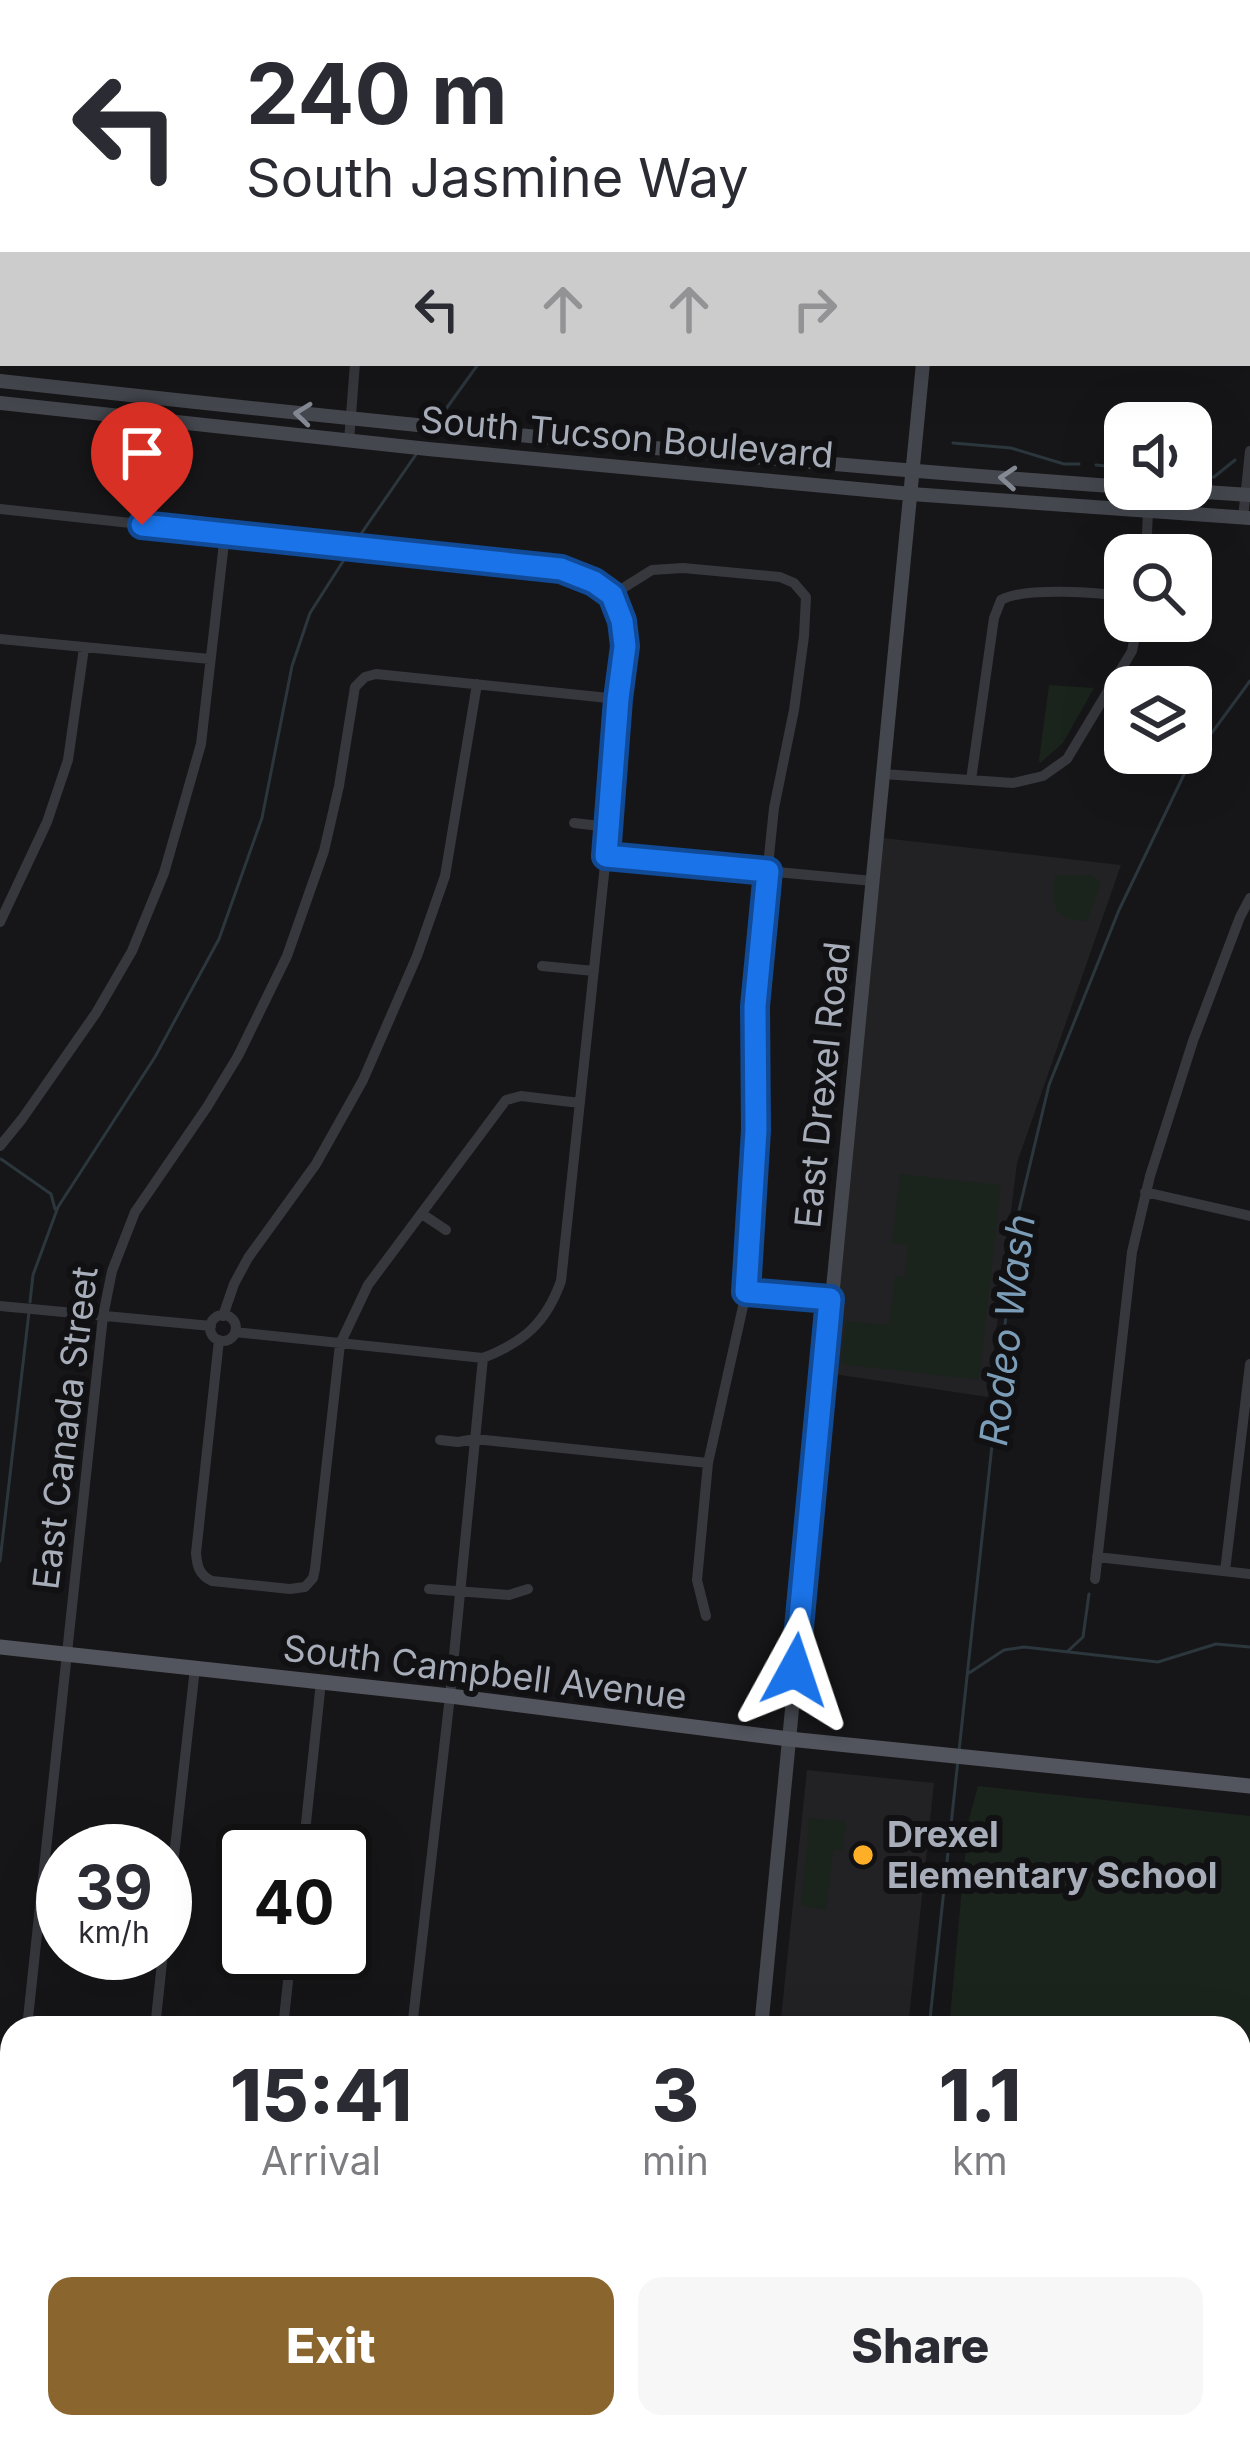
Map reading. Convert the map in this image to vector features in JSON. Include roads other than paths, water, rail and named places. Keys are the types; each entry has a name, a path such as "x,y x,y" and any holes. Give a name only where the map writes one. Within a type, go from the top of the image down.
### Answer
{"main road":[{"name":"East Drexel Road","path":"761,2016 923,366"},
{"name":"South Tucson Boulevard","path":"0,381 443,429 1104,485"},
{"name":"South Tucson Boulevard","path":"0,403 911,494 1247,518"},
{"path":"1212,493 1248,495"},
{"name":"South Campbell Avenue","path":"0,1647 789,1739 1250,1786"}],"street":[{"path":"349,441 356,366"},
{"path":"1247,518 1250,451"},
{"path":"0,509 561,569 612,595 622,621 625,646 609,827 560,1281 554,1301 541,1322 518,1341 483,1358 235,1331"},
{"path":"1147,534 1148,512"},
{"path":"0,1147 96,1013 132,951 164,873 201,744 225,534"},
{"path":"612,595 652,570 683,568 779,577 801,586 806,604 794,710 774,808 755,1006 756,1130 746,1292 708,1463 697,1580 706,1616"},
{"path":"971,780 999,597 1104,592"},
{"path":"0,639 210,659"},
{"path":"884,774 1013,783 1043,776 1067,759 1134,642"},
{"path":"0,922 47,822 68,760 84,648"},
{"name":"East Canada Street","path":"28,2016 103,1316 117,1256 135,1212 238,1055 287,956 324,850 353,695 362,675 477,684"},
{"path":"224,1316 248,1258 316,1164 363,1080 417,956 446,875 477,684 618,699"},
{"path":"574,823 609,827"},
{"path":"606,856 873,881"},
{"path":"1094,1579 1125,1305 1145,1192 1193,1041 1250,898"},
{"path":"542,966 594,970"},
{"path":"219,1340 198,1568 212,1580 305,1587 314,1578 340,1344 368,1285 505,1099 520,1096 580,1103"},
{"path":"1145,1192 1250,1216"},
{"path":"422,1214 446,1230"},
{"path":"746,1292 830,1299"},
{"path":"0,1306 211,1326"},
{"path":"224,1316 234,1322 235,1331 229,1340 219,1340 211,1326 224,1316"},
{"path":"413,2016 483,1358"},
{"path":"1226,1571 1250,1364"},
{"path":"440,1440 476,1439 708,1463"},
{"path":"1096,1557 1250,1574"},
{"path":"429,1589 509,1595 528,1589"},
{"path":"178,1824 195,1668"},
{"path":"306,1824 321,1682"},
{"path":"156,2016 160,1980"},
{"path":"284,2016 289,1980"}],"waterway":[{"path":"438,420 477,366"},
{"path":"953,443 1011,448 1079,464"},
{"path":"354,544 417,453"},
{"path":"1212,477 1235,460"},
{"path":"1096,465 1104,466"},
{"path":"30,1302 33,1275 58,1207 155,1057 219,939 262,818 292,666 310,613 349,552"},
{"name":"Rodeo Wash","path":"959,1751 1016,1223 1049,1085 1119,910 1189,764 1250,681"},
{"path":"1,1159 51,1194 55,1209"},
{"path":"0,1561 29,1312"},
{"path":"1068,1651 1083,1637 1089,1594"},
{"path":"969,1673 1004,1650 1024,1647 1158,1662 1216,1644 1250,1647"},
{"name":"Rodeo Wash","path":"930,2016 958,1760"}],"place":[{"name":"Drexel Elementary School","path":"863,1855"}]}
